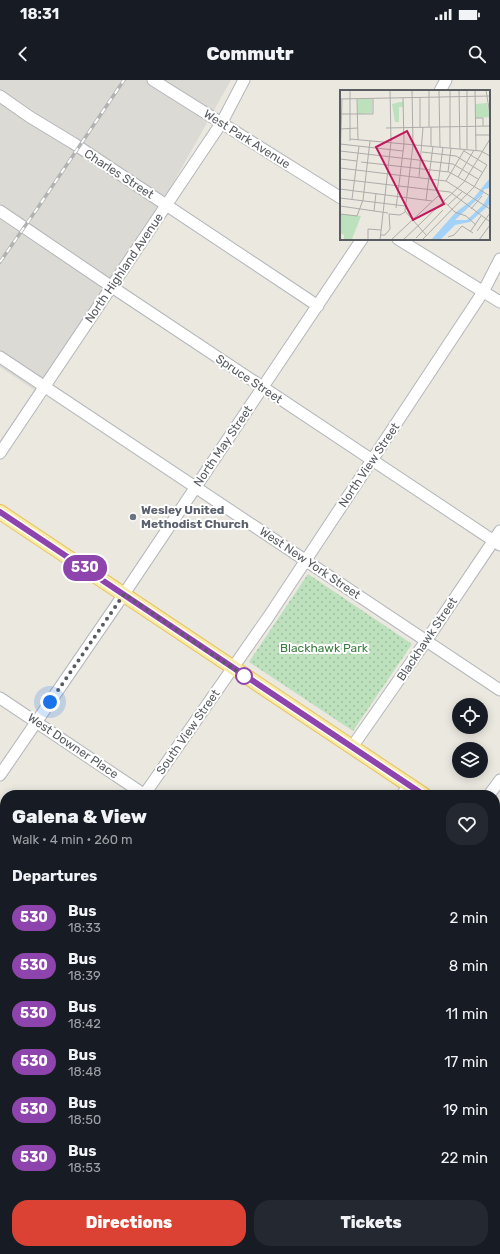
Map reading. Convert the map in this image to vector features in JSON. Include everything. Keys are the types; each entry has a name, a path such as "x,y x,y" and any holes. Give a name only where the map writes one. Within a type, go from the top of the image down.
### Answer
{"main road":[{"path":"0,512 352,747 405,790"}],"street":[{"name":"West Park Avenue","path":"153,80 176,96 222,122 340,197"},
{"name":"North Highland Avenue","path":"0,453 222,122 244,80"},
{"path":"441,90 446,80"},
{"name":"Charles Street","path":"0,96 30,117 69,140 318,306"},
{"name":"Spruce Street","path":"0,211 112,288 497,543"},
{"name":"North May Street","path":"0,775 124,594 361,240"},
{"path":"400,240 500,302"},
{"name":"North View Street","path":"233,668 483,292 500,259"},
{"name":"West New York Street","path":"0,357 500,690"},
{"name":"Blackhawk Street","path":"352,747 497,543 500,531"},
{"name":"South View Street","path":"148,790 233,668"},
{"name":"West Downer Place","path":"0,698 137,790"},
{"path":"493,790 500,780"}],"shaded area":[{"path":"0,80 231,80 158,210 36,391 0,367"}],"green space":[{"name":"Blackhawk Park","path":"308,574 412,644 353,731 249,662"}],"railway":[{"path":"0,262 124,80"}],"bus line":[{"name":"530","path":"0,512 416,790"}],"place":[{"name":"Wesley United Methodist Church","path":"133,517"}],"route":[{"path":"50,702 124,594 244,676"}]}
